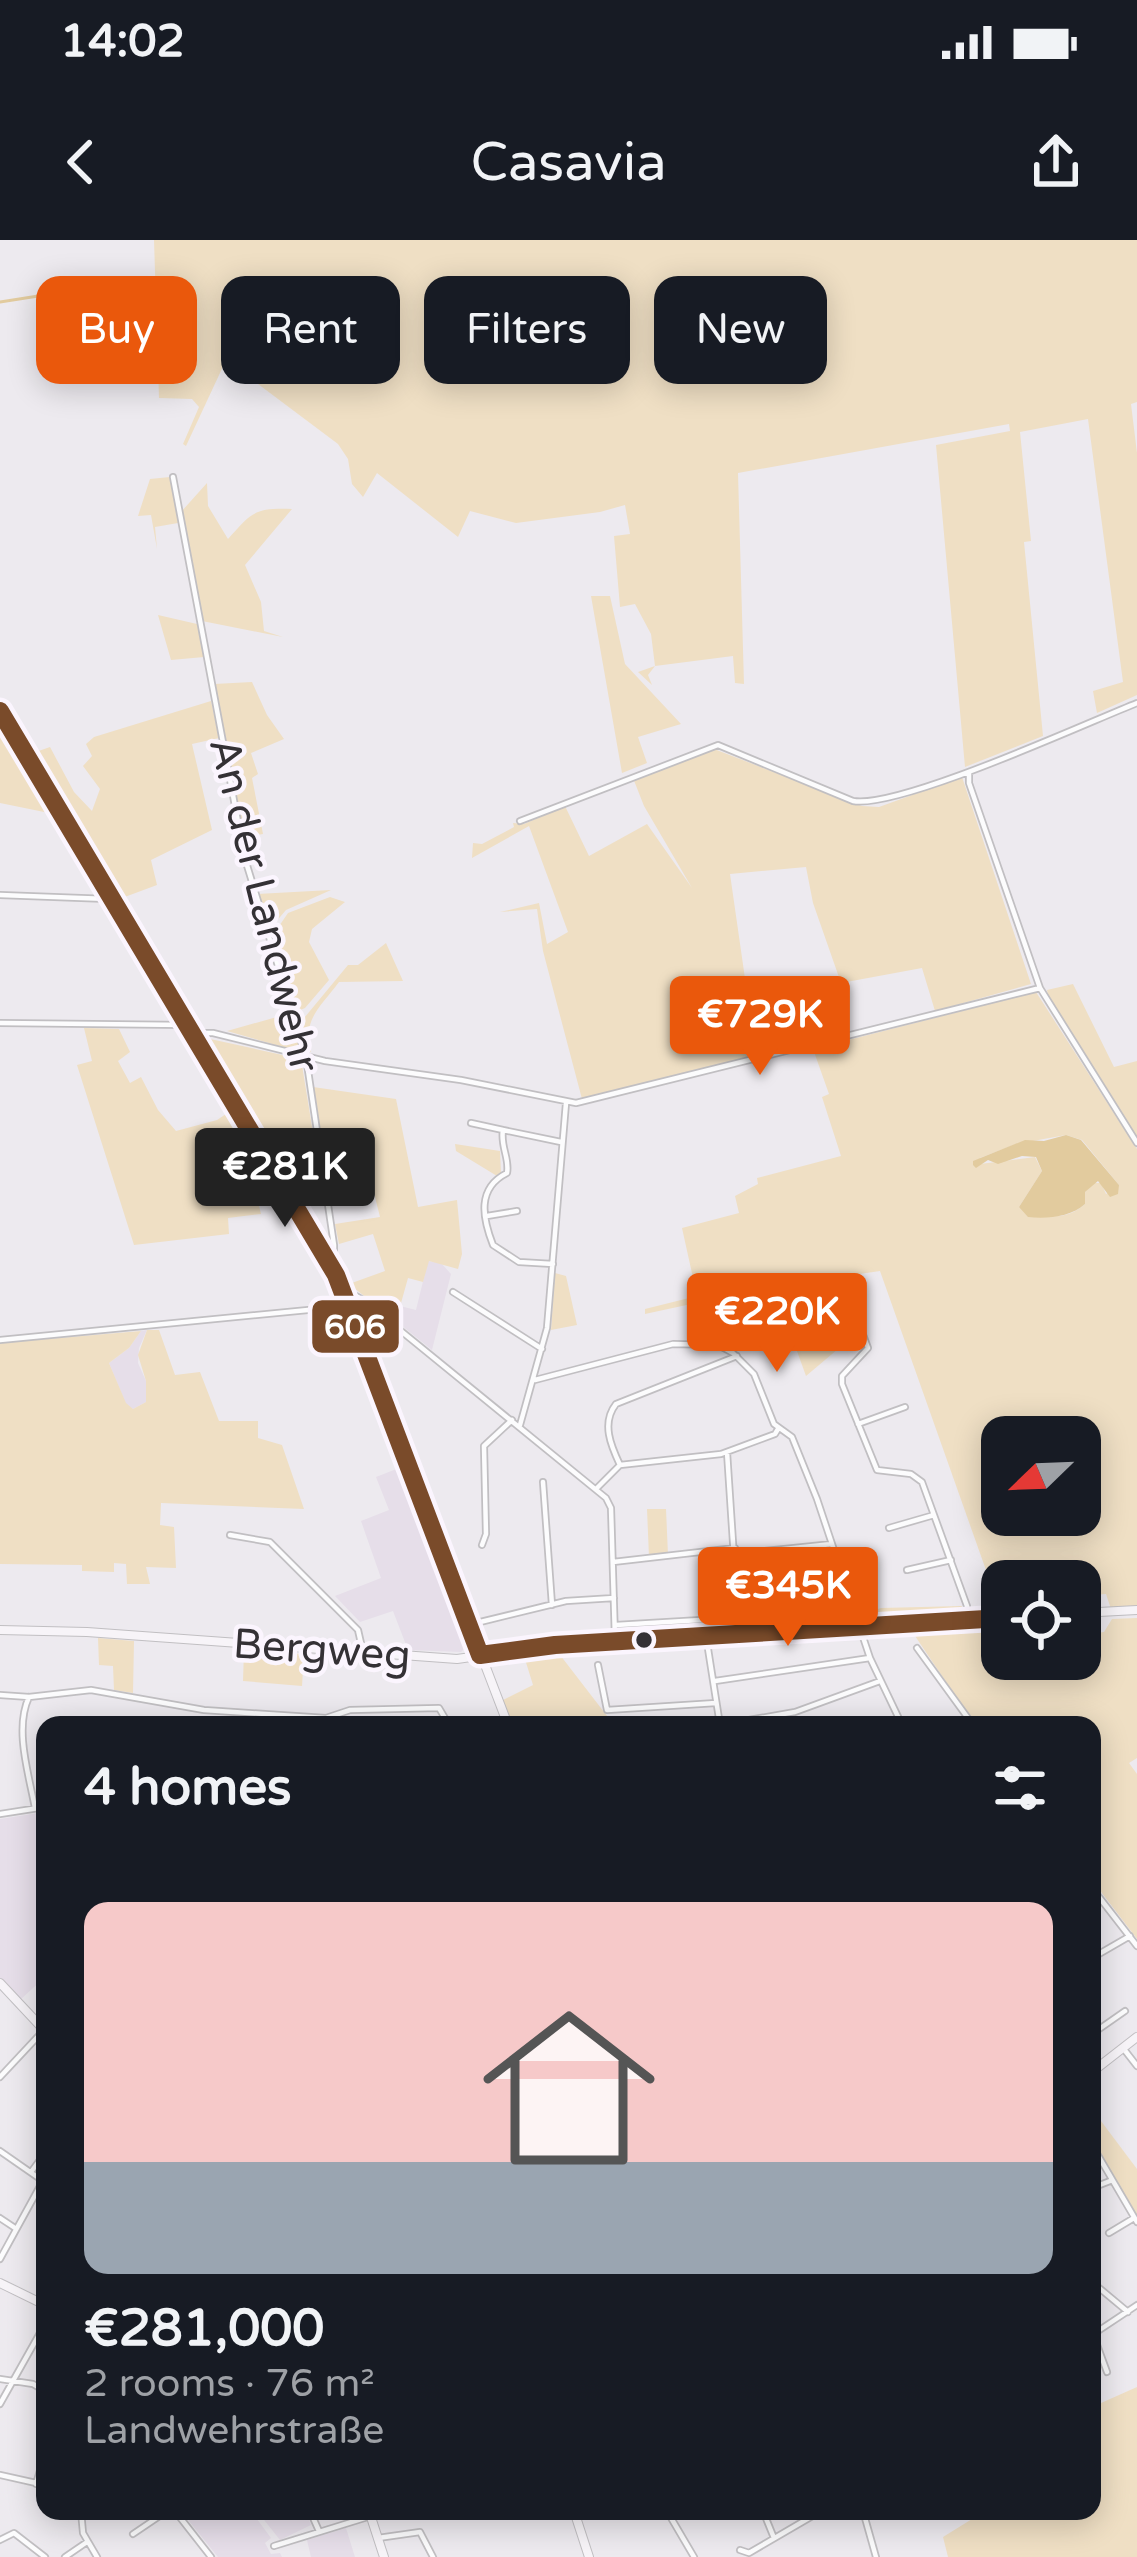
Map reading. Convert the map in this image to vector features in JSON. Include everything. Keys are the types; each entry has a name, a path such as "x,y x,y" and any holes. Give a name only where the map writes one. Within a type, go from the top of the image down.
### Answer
{"street":[{"name":"An der Landwehr","path":"172,477 245,859 306,1057 334,1245 334,1255 328,1260"},
{"path":"520,821 712,745 864,803 888,799 969,772 1137,703"},
{"path":"0,712 328,1260 504,1716"},
{"path":"969,772 1040,988 1137,1143"},
{"path":"0,896 111,897"},
{"path":"0,1022 190,1029 306,1057 461,1080 566,1103 586,1102 1040,988"},
{"path":"520,1426 542,1349 566,1103"},
{"path":"471,1123 562,1142"},
{"path":"503,1130 508,1168 487,1188 494,1245 519,1262 553,1264"},
{"path":"487,1216 517,1211"},
{"path":"453,1292 542,1349"},
{"path":"0,1340 348,1302 356,1296 596,1489 611,1508 615,1641"},
{"path":"535,1379 673,1344 718,1345 784,1315 847,1304 855,1310 868,1348 841,1380 877,1470 918,1476 968,1606 966,1621"},
{"path":"718,1345 737,1356 757,1380 778,1429 792,1437 870,1658 898,1716"},
{"path":"620,1465 609,1437 609,1414 616,1404 737,1356"},
{"path":"858,1424 905,1407"},
{"path":"482,1544 486,1534 484,1446 512,1420"},
{"path":"596,1489 620,1465 727,1452 778,1429"},
{"path":"727,1452 738,1618"},
{"path":"543,1482 552,1604"},
{"path":"889,1528 934,1515"},
{"path":"230,1535 270,1542 358,1630 363,1652"},
{"path":"613,1562 832,1544"},
{"path":"907,1570 950,1560"},
{"path":"468,1625 552,1604 614,1598"},
{"path":"1101,1612 1137,1610"},
{"path":"614,1625 856,1611"},
{"name":"Bergweg","path":"0,1630 457,1659 615,1641 981,1620"},
{"path":"706,1636 718,1716"},
{"path":"917,1648 966,1716"},
{"path":"713,1681 870,1658"},
{"path":"598,1665 607,1710 716,1703"},
{"path":"772,1716 880,1681"},
{"path":"0,1695 91,1690 204,1710 296,1716"},
{"path":"0,1814 35,1808 24,1739 24,1708 29,1697"},
{"path":"332,1716 350,1710 439,1708 444,1716"},
{"path":"1101,1899 1137,1946"},
{"path":"1101,1953 1130,1936"},
{"path":"0,1985 36,2023"},
{"path":"1101,2028 1125,2011"},
{"path":"1101,2065 1137,2037"},
{"path":"0,2078 36,2040"},
{"path":"1123,2048 1137,2066"},
{"path":"0,2151 36,2174"},
{"path":"1101,2163 1136,2220 1108,2233"},
{"path":"31,2171 36,2165"},
{"path":"1101,2184 1110,2181"},
{"path":"0,2259 36,2193"},
{"path":"0,2218 16,2228"},
{"path":"0,2283 36,2301"},
{"path":"1101,2290 1128,2312"},
{"path":"1101,2330 1137,2305"},
{"path":"0,2404 36,2340"},
{"path":"1101,2356 1107,2372"},
{"path":"0,2379 36,2388"},
{"path":"0,2475 36,2484"},
{"path":"83,2520 87,2542 98,2557"},
{"path":"133,2534 156,2520"},
{"path":"179,2520 211,2557"},
{"path":"314,2520 320,2531"},
{"path":"274,2546 352,2520"},
{"path":"372,2520 385,2557"},
{"path":"577,2520 589,2557"},
{"path":"673,2520 694,2557"},
{"path":"767,2520 774,2538"},
{"path":"740,2550 749,2553 805,2520"},
{"path":"866,2520 876,2557"},
{"path":"379,2538 420,2532 433,2557"},
{"path":"0,2540 14,2533 45,2557"},
{"path":"65,2557 87,2542"}],"shaded area":[{"path":"154,240 1137,240 1137,402 1131,404 1137,453 1137,695 1097,713 1093,691 1123,682 1088,419 1020,432 1031,541 1024,542 1043,736 965,767 936,445 1010,431 1009,424 738,473 744,684 735,683 733,656 655,666 651,634 635,604 620,607 614,536 630,534 625,505 516,523 470,511 458,537 377,473 363,497 352,484 348,459 338,444 258,384 400,384 400,276 221,276 221,371 186,446 199,407 192,399 159,398 159,384 197,384 197,276 155,276"},
{"path":"170,477 178,523 155,527 157,549 151,515 138,516 150,479"},
{"path":"207,483 208,506 228,539 255,514 292,509 245,565 261,602 264,631 283,637 202,621 181,512"},
{"path":"591,596 610,596 625,664 681,724 638,737 647,763 622,773"},
{"path":"158,615 197,624 204,657 171,660"},
{"path":"655,666 648,675 652,685 638,672"},
{"path":"252,682 284,739 251,753 258,774 252,778 263,834 244,837 214,684"},
{"path":"211,701 219,738 192,744 212,830 151,860 157,885 122,898 33,753 50,747 74,792 92,811 100,789 83,766 92,756 86,744 94,737"},
{"path":"0,723 54,814 0,803"},
{"path":"714,749 862,806 879,807 962,777 1031,984 935,1011 922,968 841,983 813,903 806,867 730,874 756,1055 582,1099 543,951 537,909 500,912 539,903 547,944 568,932 529,826 472,858 473,843 482,844 514,827 513,823 524,824 565,806 589,856 647,824 692,888 633,778"},
{"path":"331,890 286,910 269,930 257,894"},
{"path":"330,897 345,902 312,929 309,942 329,980 298,1011 273,935 288,913"},
{"path":"386,943 403,981 339,982 314,1014 309,1031 311,1052 306,1049 300,1023 348,965 358,965"},
{"path":"1073,984 1114,1067 1137,1061 1137,1138 1048,996 1047,990"},
{"path":"1036,992 1137,1149 1137,1607 1111,1609 1106,1594 1101,1594 1101,1560 982,1560 880,1271 770,1287 645,1314 645,1309 697,1296 682,1228 739,1213 735,1196 758,1184 757,1178 841,1156 822,1097 829,1094 813,1049","holes":["1066,1135 1082,1140 1119,1185 1106,1194 1101,1183 1093,1183 1085,1192 1085,1204 1061,1216 1019,1207 1042,1171 1035,1157 980,1164 980,1158 1016,1144"]},
{"path":"291,1013 297,1051 227,1031"},
{"path":"84,1028 119,1029 130,1052 118,1061 130,1083 141,1077 158,1110 176,1131 217,1120 232,1110 275,1181 254,1185 261,1214 228,1218 229,1234 134,1245 77,1065 92,1061"},
{"path":"201,1037 301,1059 315,1145 274,1159"},
{"path":"313,1087 396,1099 418,1207 457,1200 462,1254 458,1269 429,1261 423,1282 408,1278 396,1321 349,1284 385,1271 373,1234 339,1244 335,1224 380,1217 374,1193 358,1195 348,1161 325,1163"},
{"path":"1066,1135 1081,1140 1119,1185 1118,1194 1110,1197 1098,1181 1085,1192 1085,1204 1073,1212 1028,1217 1019,1207 1042,1171 1036,1157 973,1165 973,1161 1025,1140"},
{"path":"455,1144 500,1151 501,1174 497,1176 456,1151"},
{"path":"428,1261 441,1263 451,1274 432,1350 396,1321 400,1306 416,1310"},
{"path":"555,1273 566,1276 577,1325 551,1330"},
{"path":"147,1330 138,1363 146,1381 146,1402 133,1409 126,1404 109,1363"},
{"path":"147,1330 159,1330 175,1375 200,1372 219,1421 258,1421 258,1438 282,1445 304,1509 161,1503 160,1525 174,1527 176,1568 146,1567 150,1584 127,1584 126,1564 114,1563 114,1572 82,1571 82,1565 0,1564 0,1343 141,1331 109,1363 133,1409 146,1402 138,1355"},
{"path":"832,1335 838,1349 806,1376 793,1340"},
{"path":"404,1466 466,1635 467,1646 461,1652 408,1650 393,1611 360,1622 335,1596 381,1578 361,1521 389,1510 376,1477"},
{"path":"647,1509 666,1509 668,1555 649,1557"},
{"path":"962,1606 959,1616 870,1621 860,1614 881,1608"},
{"path":"850,1614 850,1622 621,1637 620,1628"},
{"path":"1137,1618 1137,1758 1129,1763 1137,1774 1137,1939 1101,1892 1101,1716 969,1716 911,1630 981,1627 981,1680 1101,1680 1104,1632 1112,1619"},
{"path":"98,1638 134,1641 133,1693 114,1690 113,1666 99,1665"},
{"path":"244,1650 304,1654 302,1686 243,1681"},
{"path":"557,1651 607,1716 509,1716 503,1700 533,1685 524,1656"},
{"path":"235,1712 296,1716 235,1716"},
{"path":"36,1813 36,1985 20,2000 0,1978 0,1819"},
{"path":"1101,2121 1137,2169 1137,2219 1101,2155"},
{"path":"1137,2387 1137,2557 948,2557 943,2537 970,2520 1101,2520 1101,2403"},
{"path":"188,2520 258,2520 271,2538 265,2543 271,2554 282,2557 218,2557"},
{"path":"264,2520 309,2520 311,2525 280,2540"},
{"path":"346,2528 355,2557 311,2557 307,2540"}],"waterway":[{"path":"0,302 36,296"}],"transit line":[{"name":"606","path":"0,711 336,1275 480,1655"},
{"name":"606","path":"480,1655 555,1645 981,1619"}]}
